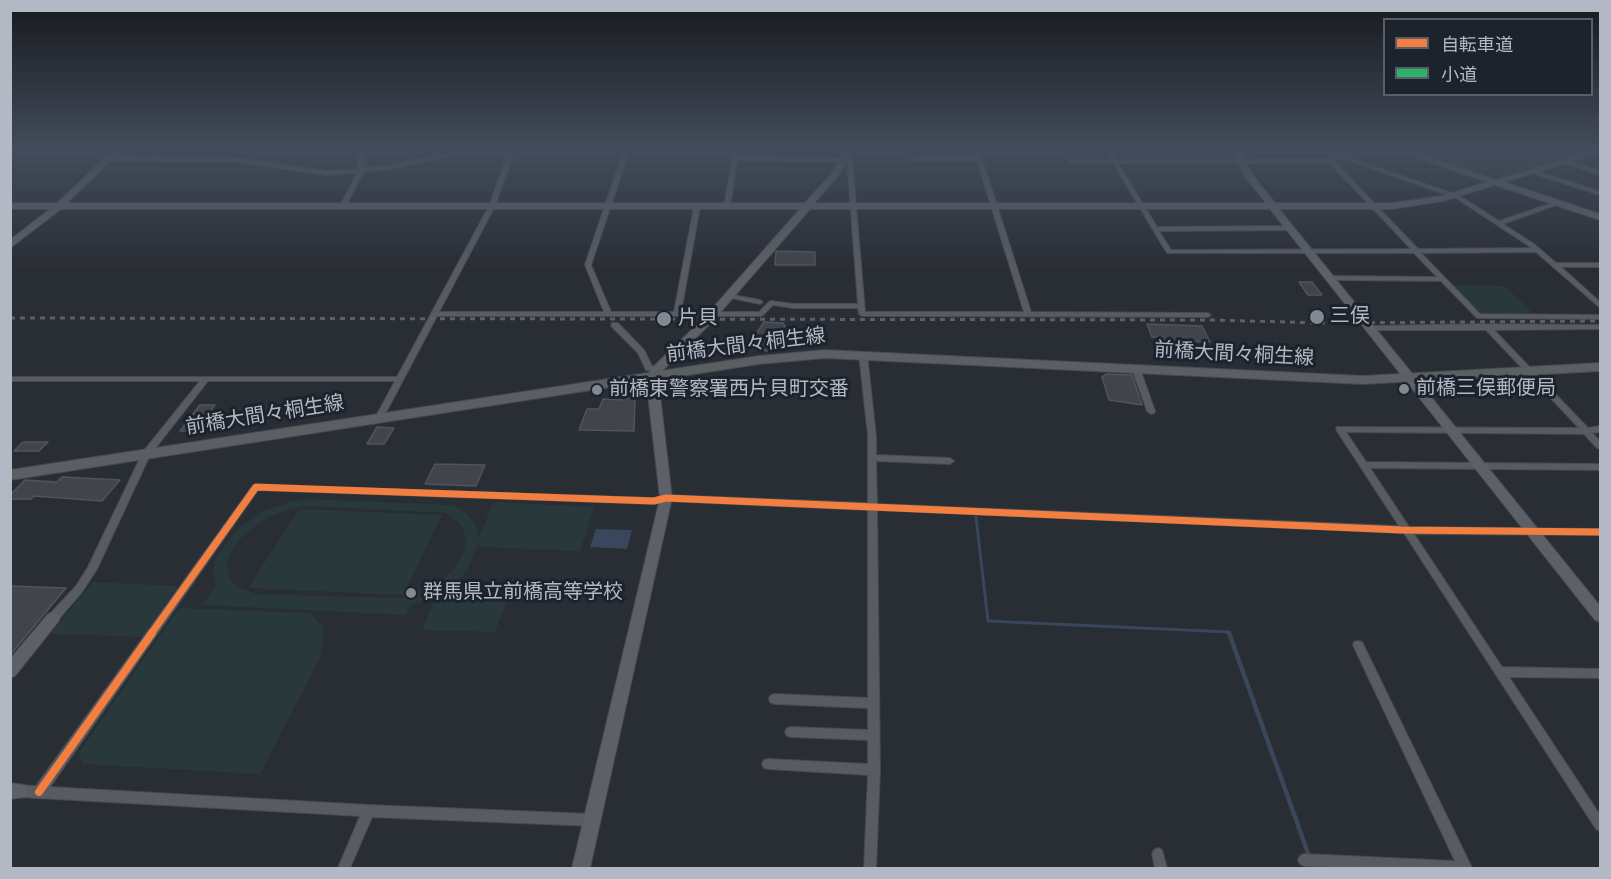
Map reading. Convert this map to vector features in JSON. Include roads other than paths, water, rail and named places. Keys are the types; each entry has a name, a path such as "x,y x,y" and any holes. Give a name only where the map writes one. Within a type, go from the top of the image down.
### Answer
{"main road":[{"name":"前橋大間々桐生線","path":"10,475 654,374 790,356 863,354 1364,380 1600,367"}],"street":[{"path":"10,245 76,190"},
{"path":"342,206 350,190"},
{"path":"379,418 492,206 498,190"},
{"path":"608,314 588,265 613,190"},
{"path":"728,207 730,190"},
{"path":"654,374 712,314 821,190"},
{"path":"852,190 861,313 863,314 1208,315"},
{"path":"989,190 1028,314"},
{"path":"1132,190 1169,252 1538,250"},
{"path":"1261,190 1600,616"},
{"path":"1359,190 1478,316 1600,317"},
{"path":"1440,190 1454,195 1538,250 1600,305"},
{"path":"10,206 1374,206 1414,204 1469,190"},
{"path":"1517,190 1600,217"},
{"path":"1498,223 1557,203"},
{"path":"677,314 697,207"},
{"path":"1156,229 1291,228"},
{"path":"1555,265 1600,264"},
{"path":"1331,279 1442,279"},
{"path":"728,296 760,302"},
{"path":"434,314 763,314 771,303 793,306 861,306"},
{"path":"1335,312 1353,311"},
{"path":"581,868 666,498 654,374 644,356 615,325"},
{"path":"1486,326 1600,446"},
{"path":"1370,328 1600,327"},
{"path":"863,354 872,416 874,770 870,868"},
{"path":"1136,369 1151,411"},
{"path":"11,379 399,379"},
{"path":"10,671 79,589 92,569 146,454 206,379"},
{"path":"1600,429 1587,431 1340,429 1600,825"},
{"path":"872,458 950,461"},
{"path":"1364,465 1600,467"},
{"path":"39,792 256,488 654,501 666,498 872,506 1081,518 1406,530 1600,532"},
{"path":"1304,860 1465,868 1358,645"},
{"path":"1501,672 1600,673"},
{"path":"774,699 873,702"},
{"path":"791,732 873,735"},
{"path":"768,764 874,770"},
{"path":"15,791 369,811 592,820"},
{"path":"344,868 369,811"},
{"path":"1158,854 1161,868"}],"water":[{"path":"596,529 632,530 627,549 590,547"}],"waterway":[{"path":"976,517 988,621 1229,632 1230,634"},
{"path":"1229,633 1309,856"}],"railway":[{"path":"10,318 1211,320 1323,323 1600,321"}],"place":[{"name":"三俣","path":"1317,317"},
{"name":"片貝","path":"664,319"},
{"name":"前橋三俣郵便局","path":"1404,389"},
{"name":"前橋東警察署西片貝町交番","path":"597,390"},
{"name":"群馬県立前橋高等学校","path":"411,593"}]}
